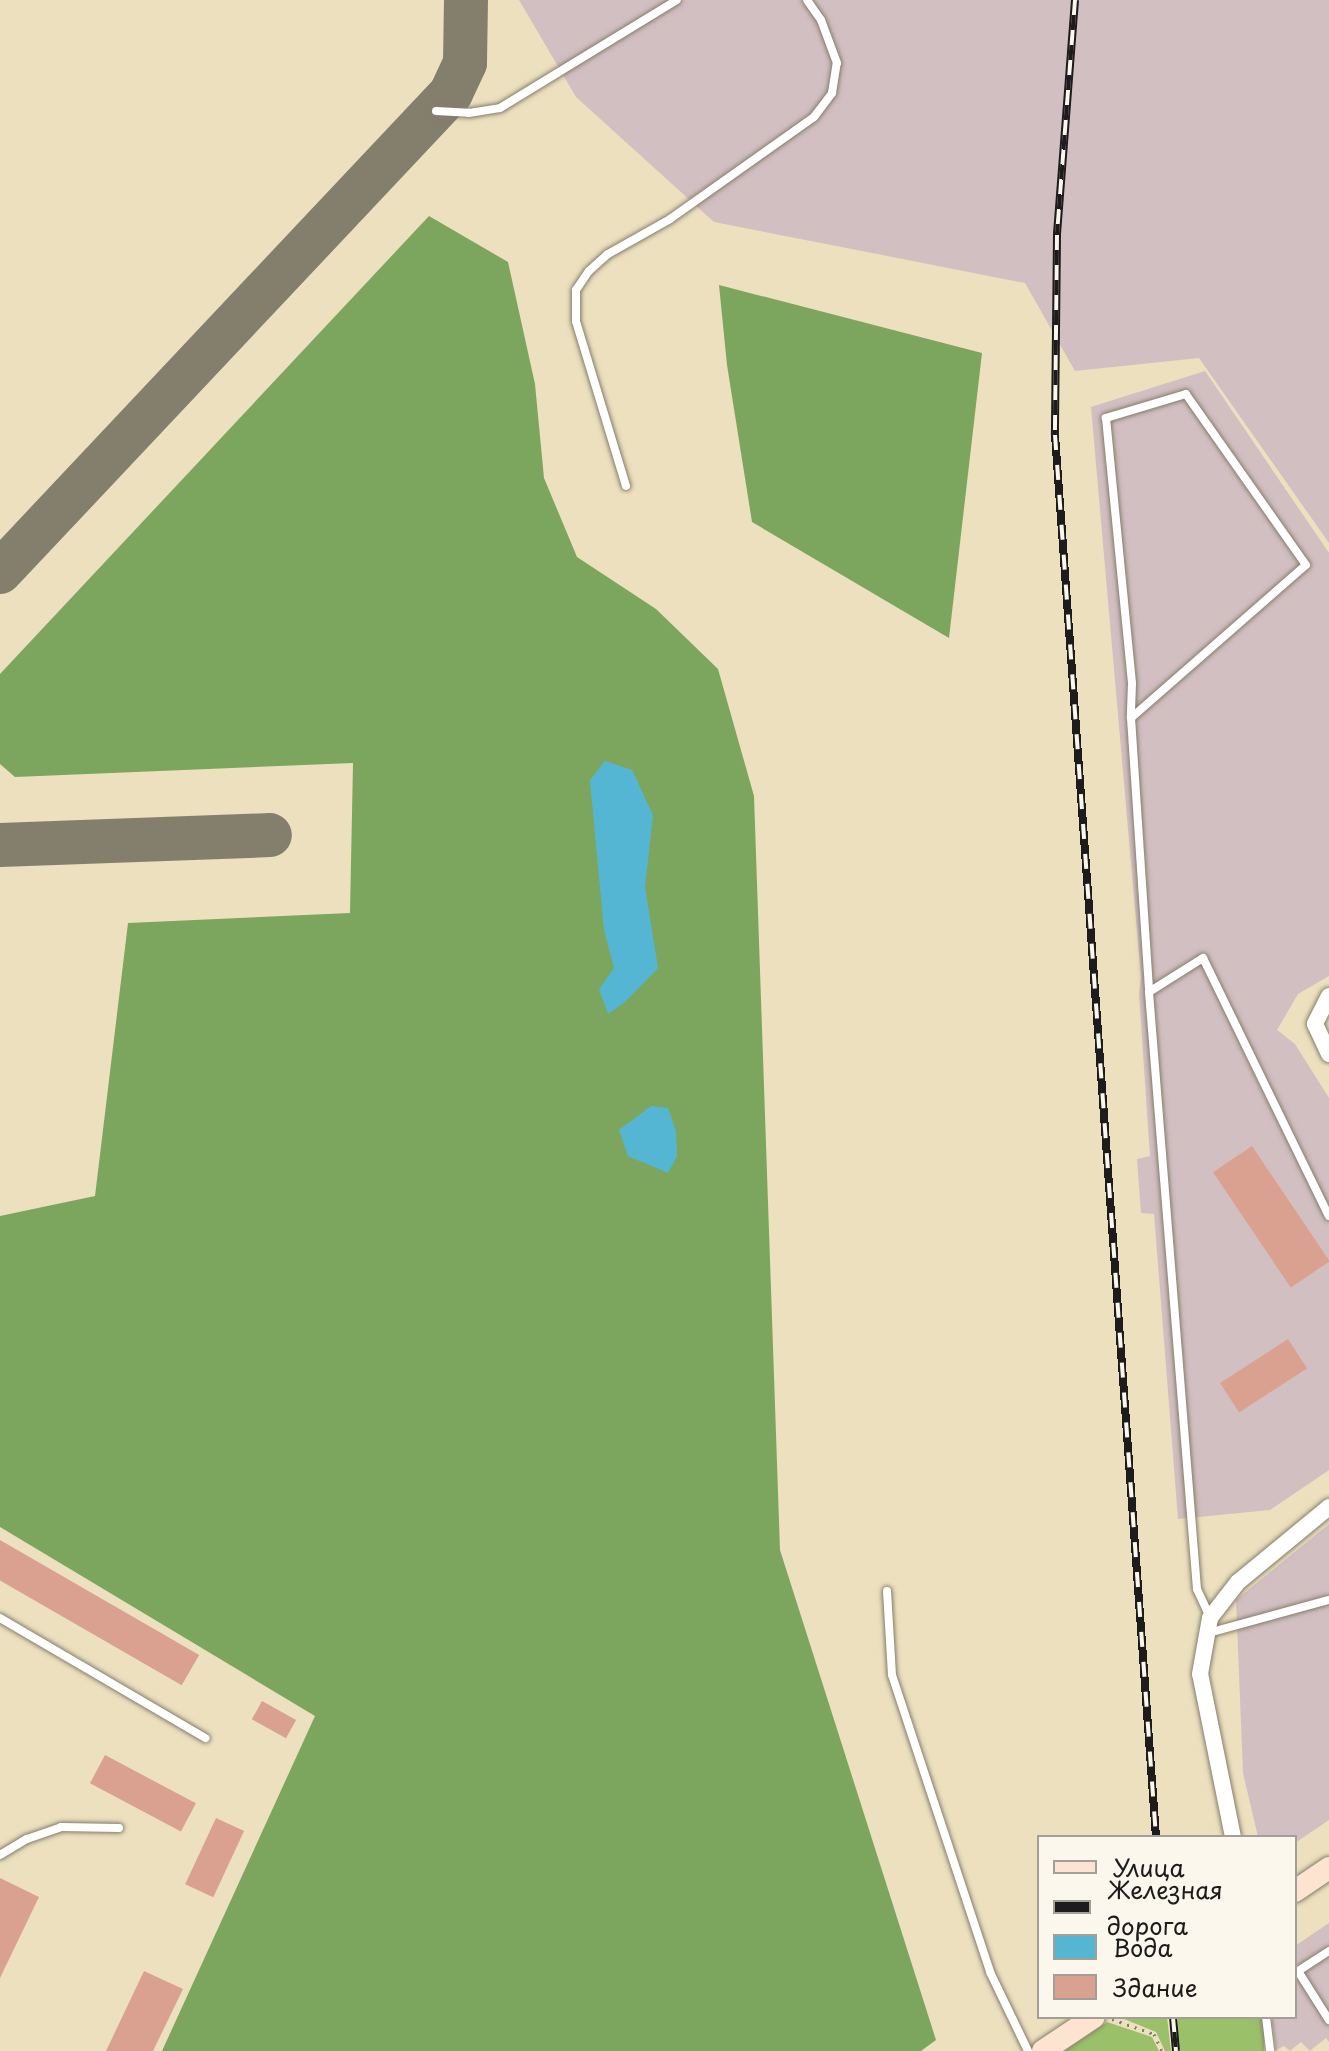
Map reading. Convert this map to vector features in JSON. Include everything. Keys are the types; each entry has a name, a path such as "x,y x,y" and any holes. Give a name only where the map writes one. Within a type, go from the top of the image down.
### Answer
{"street":[{"path":"1329,996 1315,1024 1329,1054"},
{"path":"1233,1835 1200,1674 1208,1625 1238,1582 1329,1507"},
{"path":"1297,1890 1329,1868"},
{"path":"1043,2051 1091,2019"}],"lane":[{"path":"436,111 469,113 500,108 677,0"},
{"path":"626,486 576,321 576,290 589,271 608,254 670,219 814,117 832,93 837,63 821,20 807,0"},
{"path":"1131,718 1306,565 1186,394 1106,418 1132,683 1131,718 1149,992 1197,1589 1208,1625 1329,1600"},
{"path":"1149,992 1203,958 1329,1216"},
{"path":"887,1591 892,1675 990,1972 1028,2051"},
{"path":"0,1618 205,1738"},
{"path":"0,1855 27,1839 61,1827 119,1828"},
{"path":"1329,1951 1298,1971 1329,2020"},
{"path":"1266,2019 1270,2051"}],"path":[{"path":"1112,2019 1154,2034 1162,2051"}],"shaded area":[{"path":"519,0 1329,0 1329,543 1199,358 1075,371 1025,283 714,222 576,97"},
{"path":"1205,371 1329,553 1329,976 1298,994 1277,1030 1295,1044 1329,1098 1329,1470 1270,1510 1178,1519 1154,1214 1141,1213 1137,1159 1150,1156 1139,994 1141,977 1091,407"},
{"path":"1329,1524 1329,1820 1297,1842 1297,1835 1258,1835 1243,1773 1236,1600"},
{"path":"1329,1923 1329,2042 1326,2038 1310,2051 1301,2042 1290,2051 1284,2046 1276,2050 1271,2019 1297,2019 1297,1945"}],"green space":[{"path":"429,216 508,262 535,384 544,478 577,557 656,609 718,669 754,796 780,1550 936,2040 921,2051 162,2051 315,1716 0,1527 0,1216 95,1196 128,923 350,913 353,763 15,777 0,764 0,674"},
{"path":"719,285 982,353 949,638 752,522 727,365"},
{"path":"1124,2019 1167,2019 1171,2051 1165,2051 1156,2032"},
{"path":"1178,2019 1264,2019 1264,2051 1178,2051"},
{"path":"1107,2022 1152,2037 1159,2051 1064,2051"}],"water":[{"path":"605,761 632,770 653,815 645,887 658,968 625,1002 608,1014 599,989 614,968 604,930 590,780"},
{"path":"651,1106 668,1108 676,1131 677,1156 668,1173 628,1156 619,1130"}],"building":[{"path":"1252,1146 1329,1260 1291,1288 1213,1172"},
{"path":"1288,1339 1307,1368 1239,1412 1220,1383"},
{"path":"0,1540 199,1655 182,1685 0,1580"},
{"path":"262,1701 296,1720 286,1738 252,1719"},
{"path":"105,1755 196,1803 181,1832 90,1783"},
{"path":"216,1818 244,1831 213,1897 185,1884"},
{"path":"0,1878 39,1897 0,1978"},
{"path":"144,1971 183,1989 153,2051 106,2051"}],"taxiway":[{"path":"0,572 451,93 465,63 466,0"},
{"path":"0,845 270,835"}],"railway":[{"path":"1075,0 1057,235 1055,435 1156,1835"},
{"path":"1173,2019 1176,2051"}]}
